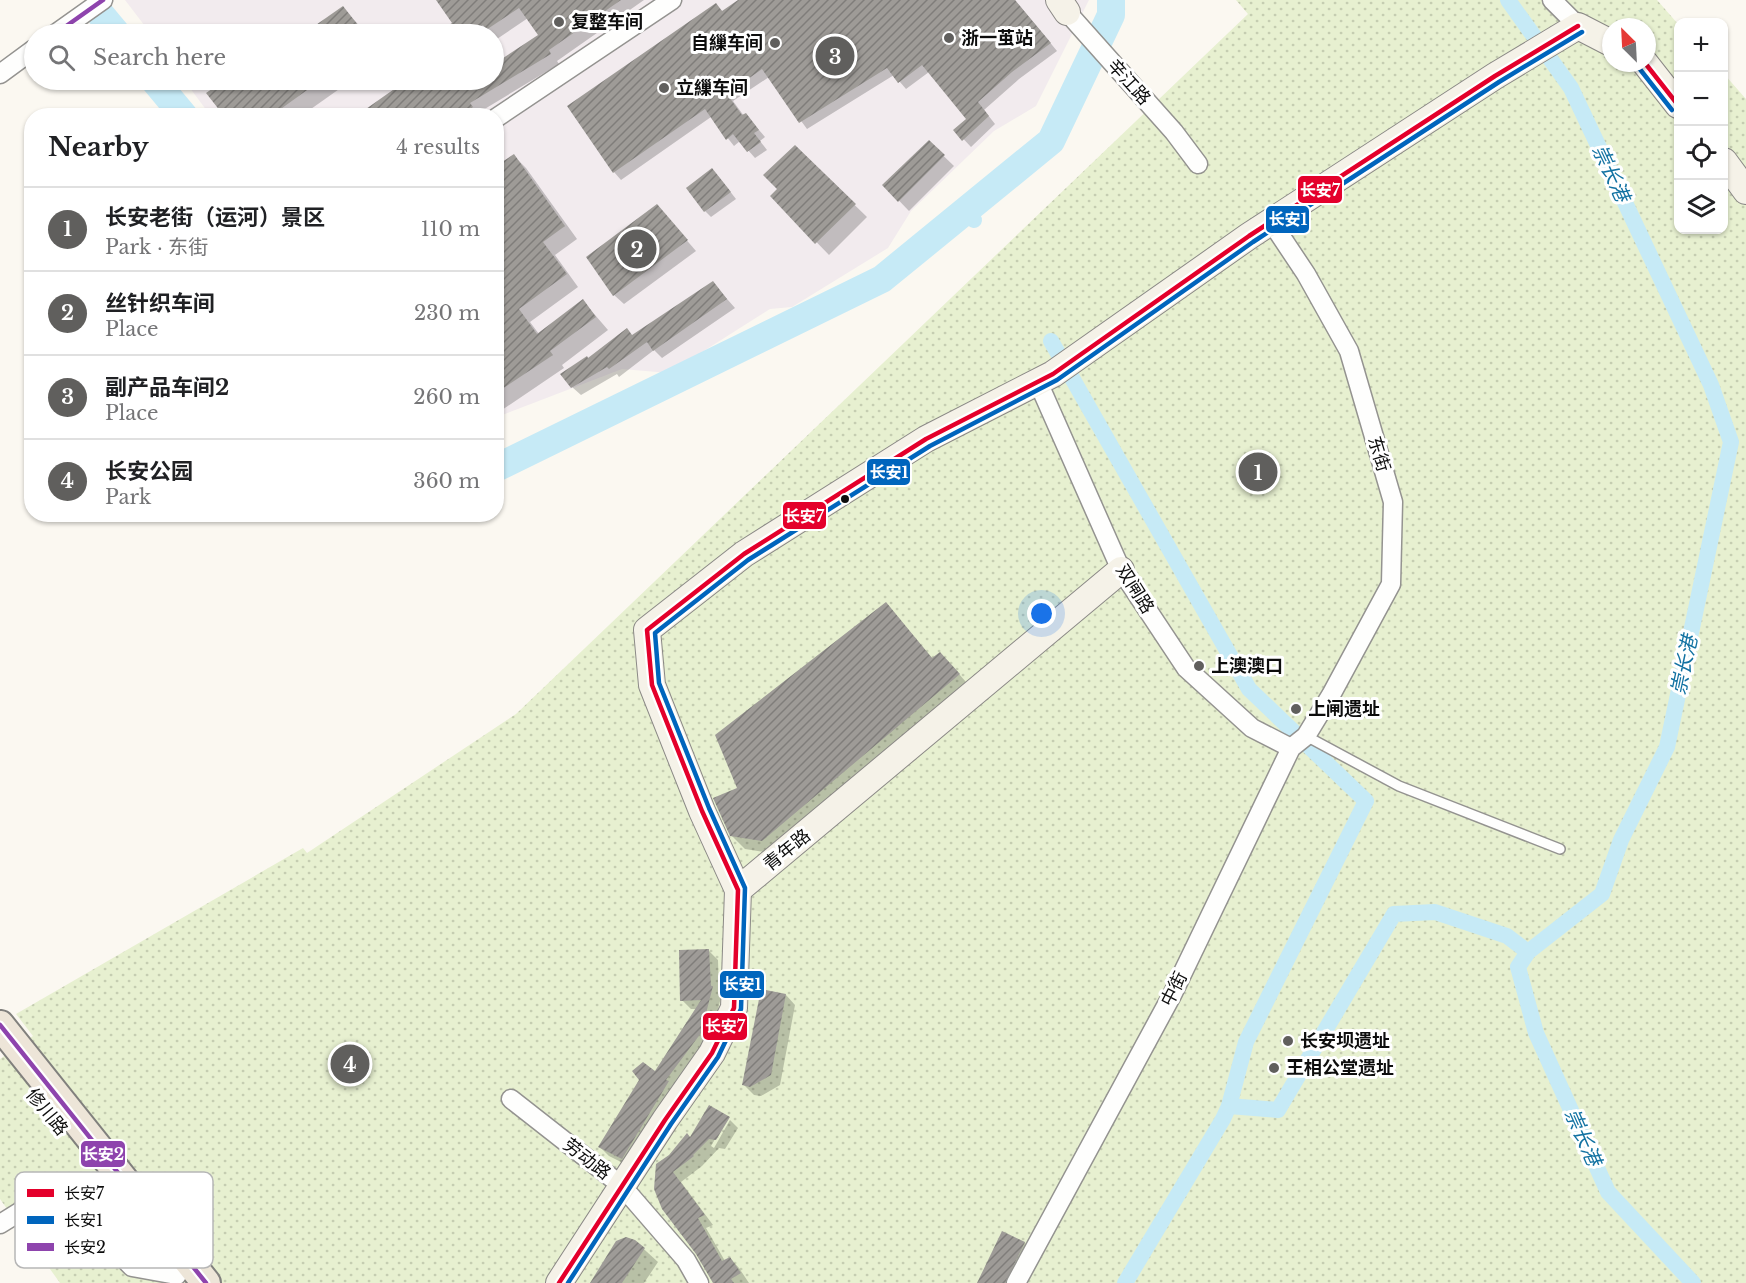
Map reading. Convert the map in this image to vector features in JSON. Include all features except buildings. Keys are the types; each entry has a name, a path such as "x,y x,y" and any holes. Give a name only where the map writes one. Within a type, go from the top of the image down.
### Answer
{"main road":[{"name":"修川路","path":"0,1024 118,1172"},
{"name":"修川路","path":"0,1053 95,1172"},
{"name":"修川路","path":"194,1268 206,1283"}],"street":[{"path":"69,24 103,0"},
{"path":"504,113 672,0"},
{"path":"1552,0 1574,28 1602,39"},
{"name":"辛江路","path":"1063,6 1174,132 1198,164"},
{"path":"559,1283 664,1120 712,1053 734,1008 738,890 702,811 652,684 647,630 744,554 926,439 1046,378 1249,236 1574,28"},
{"path":"0,74 24,56"},
{"path":"1652,72 1674,100"},
{"path":"1728,166 1746,191"},
{"name":"东街","path":"1272,223 1306,274 1348,351 1393,502 1390,584 1331,695"},
{"name":"双闸路","path":"1046,378 1121,570 1186,668 1252,728 1299,742"},
{"name":"青年路","path":"738,890 1121,570"},
{"name":"中街","path":"1016,1283 1172,995 1299,742 1331,695"},
{"name":"劳动路","path":"511,1099 622,1186 686,1260 699,1283"},
{"path":"0,1224 15,1215"},
{"path":"136,1268 180,1279"}],"lane":[{"path":"1299,742 1399,786 1560,849"}],"shaded area":[{"path":"125,0 1089,0 1036,106 994,131 911,211 888,248 792,307 770,309 669,373 622,369 504,414 504,108 205,108 191,90 504,90 504,24 143,24"}],"green space":[{"path":"1236,0 1657,0 1674,19 1674,234 1728,234 1728,79 1746,99 1746,1283 60,1283 49,1268 213,1268 213,1172 15,1172 15,1220 0,1199 0,1059 33,1036 16,1014 303,848 307,853 516,714 1248,14"}],"waterway":[{"path":"504,464 882,279 1051,141 1111,15 1111,0"},
{"name":"崇长港","path":"1508,0 1571,88 1711,385 1731,442 1667,747 1621,840 1602,894 1528,952 1518,967 1536,1033 1608,1192 1693,1283"},
{"path":"102,16 109,24"},
{"path":"162,90 177,108"},
{"path":"966,210 974,220"},
{"path":"1051,341 1249,689 1366,801 1246,1042 1229,1106 1223,1119 1125,1283"},
{"path":"1229,1106 1278,1110 1394,914 1435,912 1507,936 1528,952"}],"transit line":[{"name":"长安2","path":"69,24 103,0"},
{"name":"长安7","path":"559,1283 665,1120 712,1053 734,1008 738,890 702,811 652,685 647,630 744,554 926,439 1053,374 1249,236 1495,76 1578,26"},
{"name":"长安1","path":"568,1283 671,1124 718,1057 741,1009 745,888 709,808 659,683 655,633 748,560 930,446 1057,380 1253,242 1499,82 1582,32"},
{"name":"长安1","path":"1642,72 1672,110"},
{"name":"长安7","path":"1652,72 1674,100"},
{"name":"长安2","path":"0,1025 117,1172"},
{"name":"长安2","path":"194,1268 206,1283"}],"place":[{"name":"复整车间","path":"559,22"},
{"name":"浙一茧站","path":"949,38"},
{"name":"自繅车间","path":"775,43"},
{"name":"副产品车间2","path":"835,56"},
{"name":"立繅车间","path":"664,88"},
{"name":"丝针织车间","path":"637,249"},
{"name":"长安老街（运河）景区","path":"1258,472"},
{"name":"上澳澳口","path":"1199,666"},
{"name":"上闸遗址","path":"1296,709"},
{"name":"长安坝遗址","path":"1288,1041"},
{"name":"长安公园","path":"350,1064"},
{"name":"王相公堂遗址","path":"1274,1068"}]}
